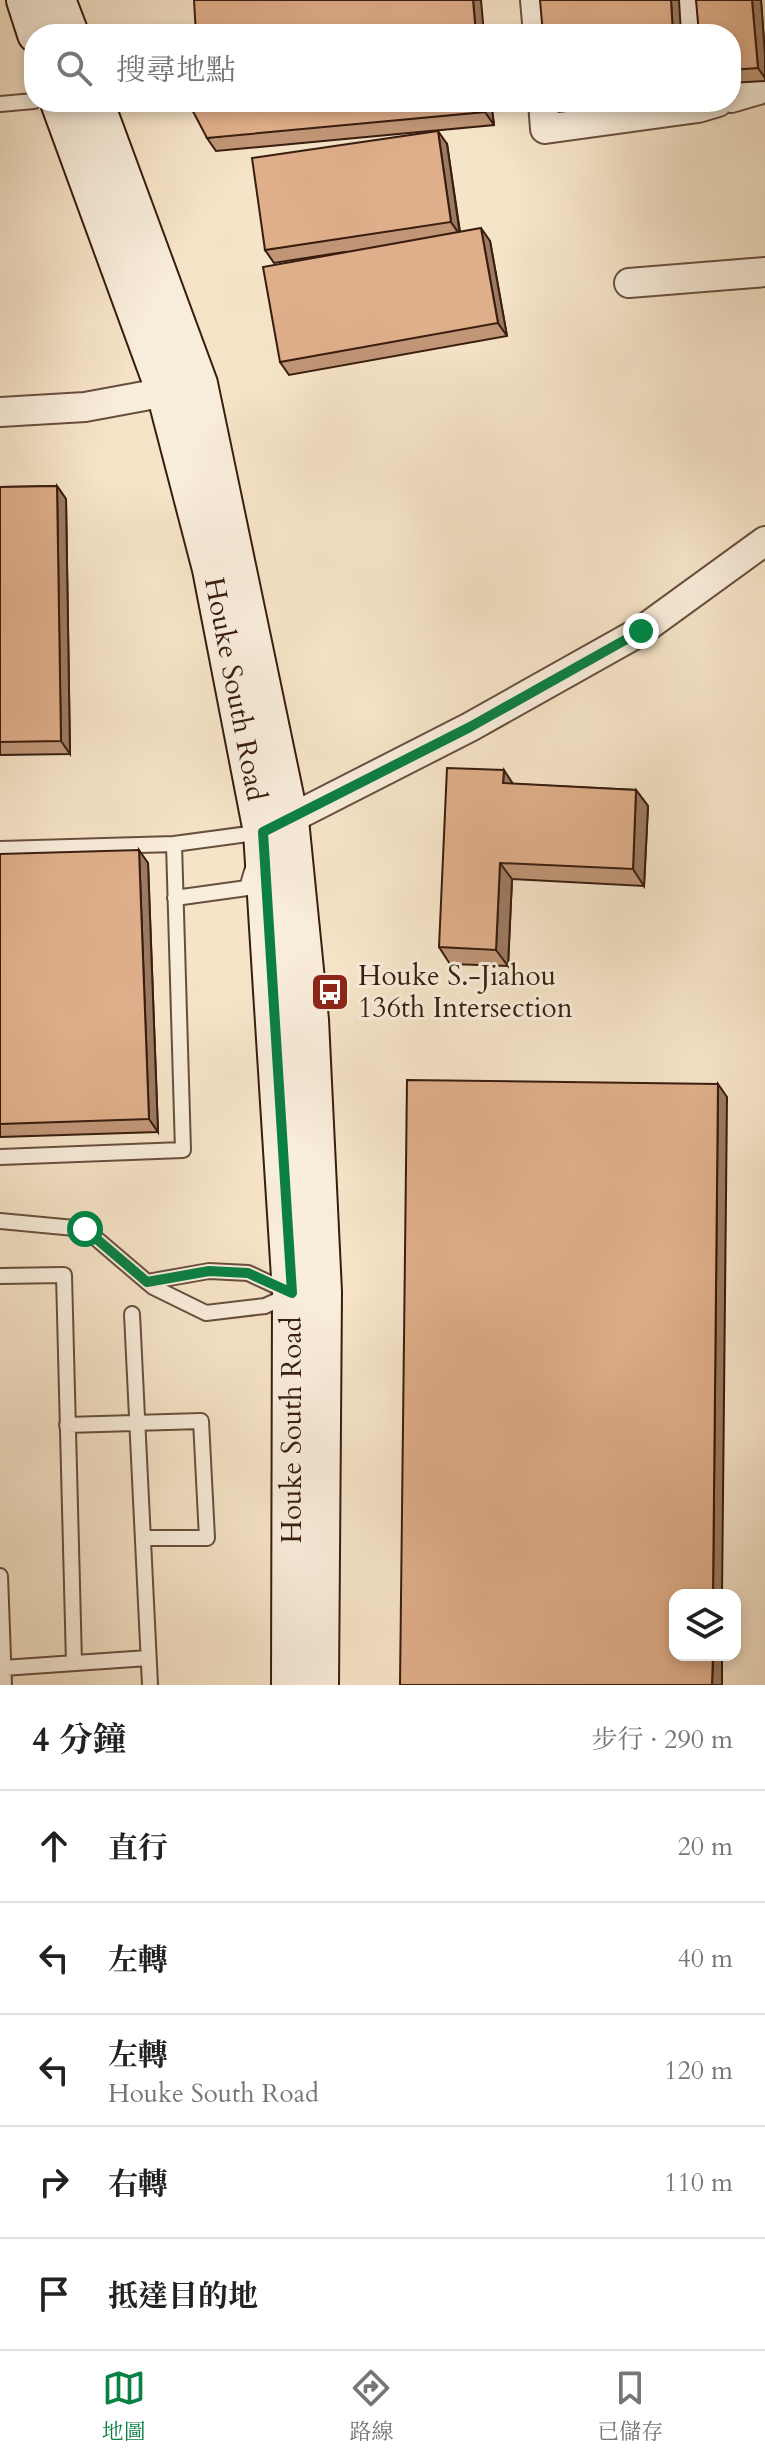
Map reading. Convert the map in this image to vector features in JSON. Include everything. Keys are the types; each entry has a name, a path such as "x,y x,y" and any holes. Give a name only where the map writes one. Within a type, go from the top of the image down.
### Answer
{"street":[{"path":"26,0 34,24"},
{"path":"56,0 65,24"},
{"path":"535,0 537,24"},
{"path":"690,0 691,24"},
{"path":"741,95 765,88"},
{"name":"Houke South Road","path":"64,112 182,388"},
{"name":"Houke South Road","path":"97,112 182,388 276,826 309,1020 307,1292 291,1685"},
{"path":"544,112 545,129 653,112"},
{"path":"629,283 765,272"},
{"path":"0,412 85,407 182,388"},
{"path":"276,826 470,727 641,631 765,541"},
{"name":"Houke South Road","path":"307,1292 319,1685"}],"lane":[{"path":"0,104 24,102"},
{"path":"0,849 174,844 276,826"},
{"path":"175,898 247,888 276,826"},
{"path":"0,1157 183,1150 174,844"},
{"path":"0,1221 85,1229 147,1282 206,1313 265,1306 307,1292"},
{"path":"147,1282 209,1271 248,1273 307,1292"},
{"path":"0,1276 64,1275 74,1663"},
{"path":"132,1314 150,1685"},
{"path":"67,1425 201,1421 207,1538 143,1538"},
{"path":"0,1576 4,1685"},
{"path":"3,1668 148,1658"}],"building":[{"path":"194,0 473,0 475,24 195,24"},
{"path":"540,0 671,0 672,24 542,24"},
{"path":"696,0 752,0 758,68 741,69 741,24 698,24"},
{"path":"193,112 485,112 207,138"},
{"path":"438,131 451,222 265,250 252,158"},
{"path":"481,228 498,323 280,362 263,267"},
{"path":"57,486 61,741 0,742 0,487"},
{"path":"447,768 504,770 503,783 636,790 633,869 500,863 496,950 439,947"},
{"path":"139,850 149,1119 0,1124 0,854"},
{"path":"407,1080 718,1084 713,1589 669,1589 669,1661 713,1661 712,1685 400,1685"}],"place":[{"name":"Houke S.-Jiahou 136th Intersection","path":"330,992"}],"route":[{"path":"85,1229 147,1282 209,1271 248,1273 292,1293 263,832 470,727 641,631"}]}
